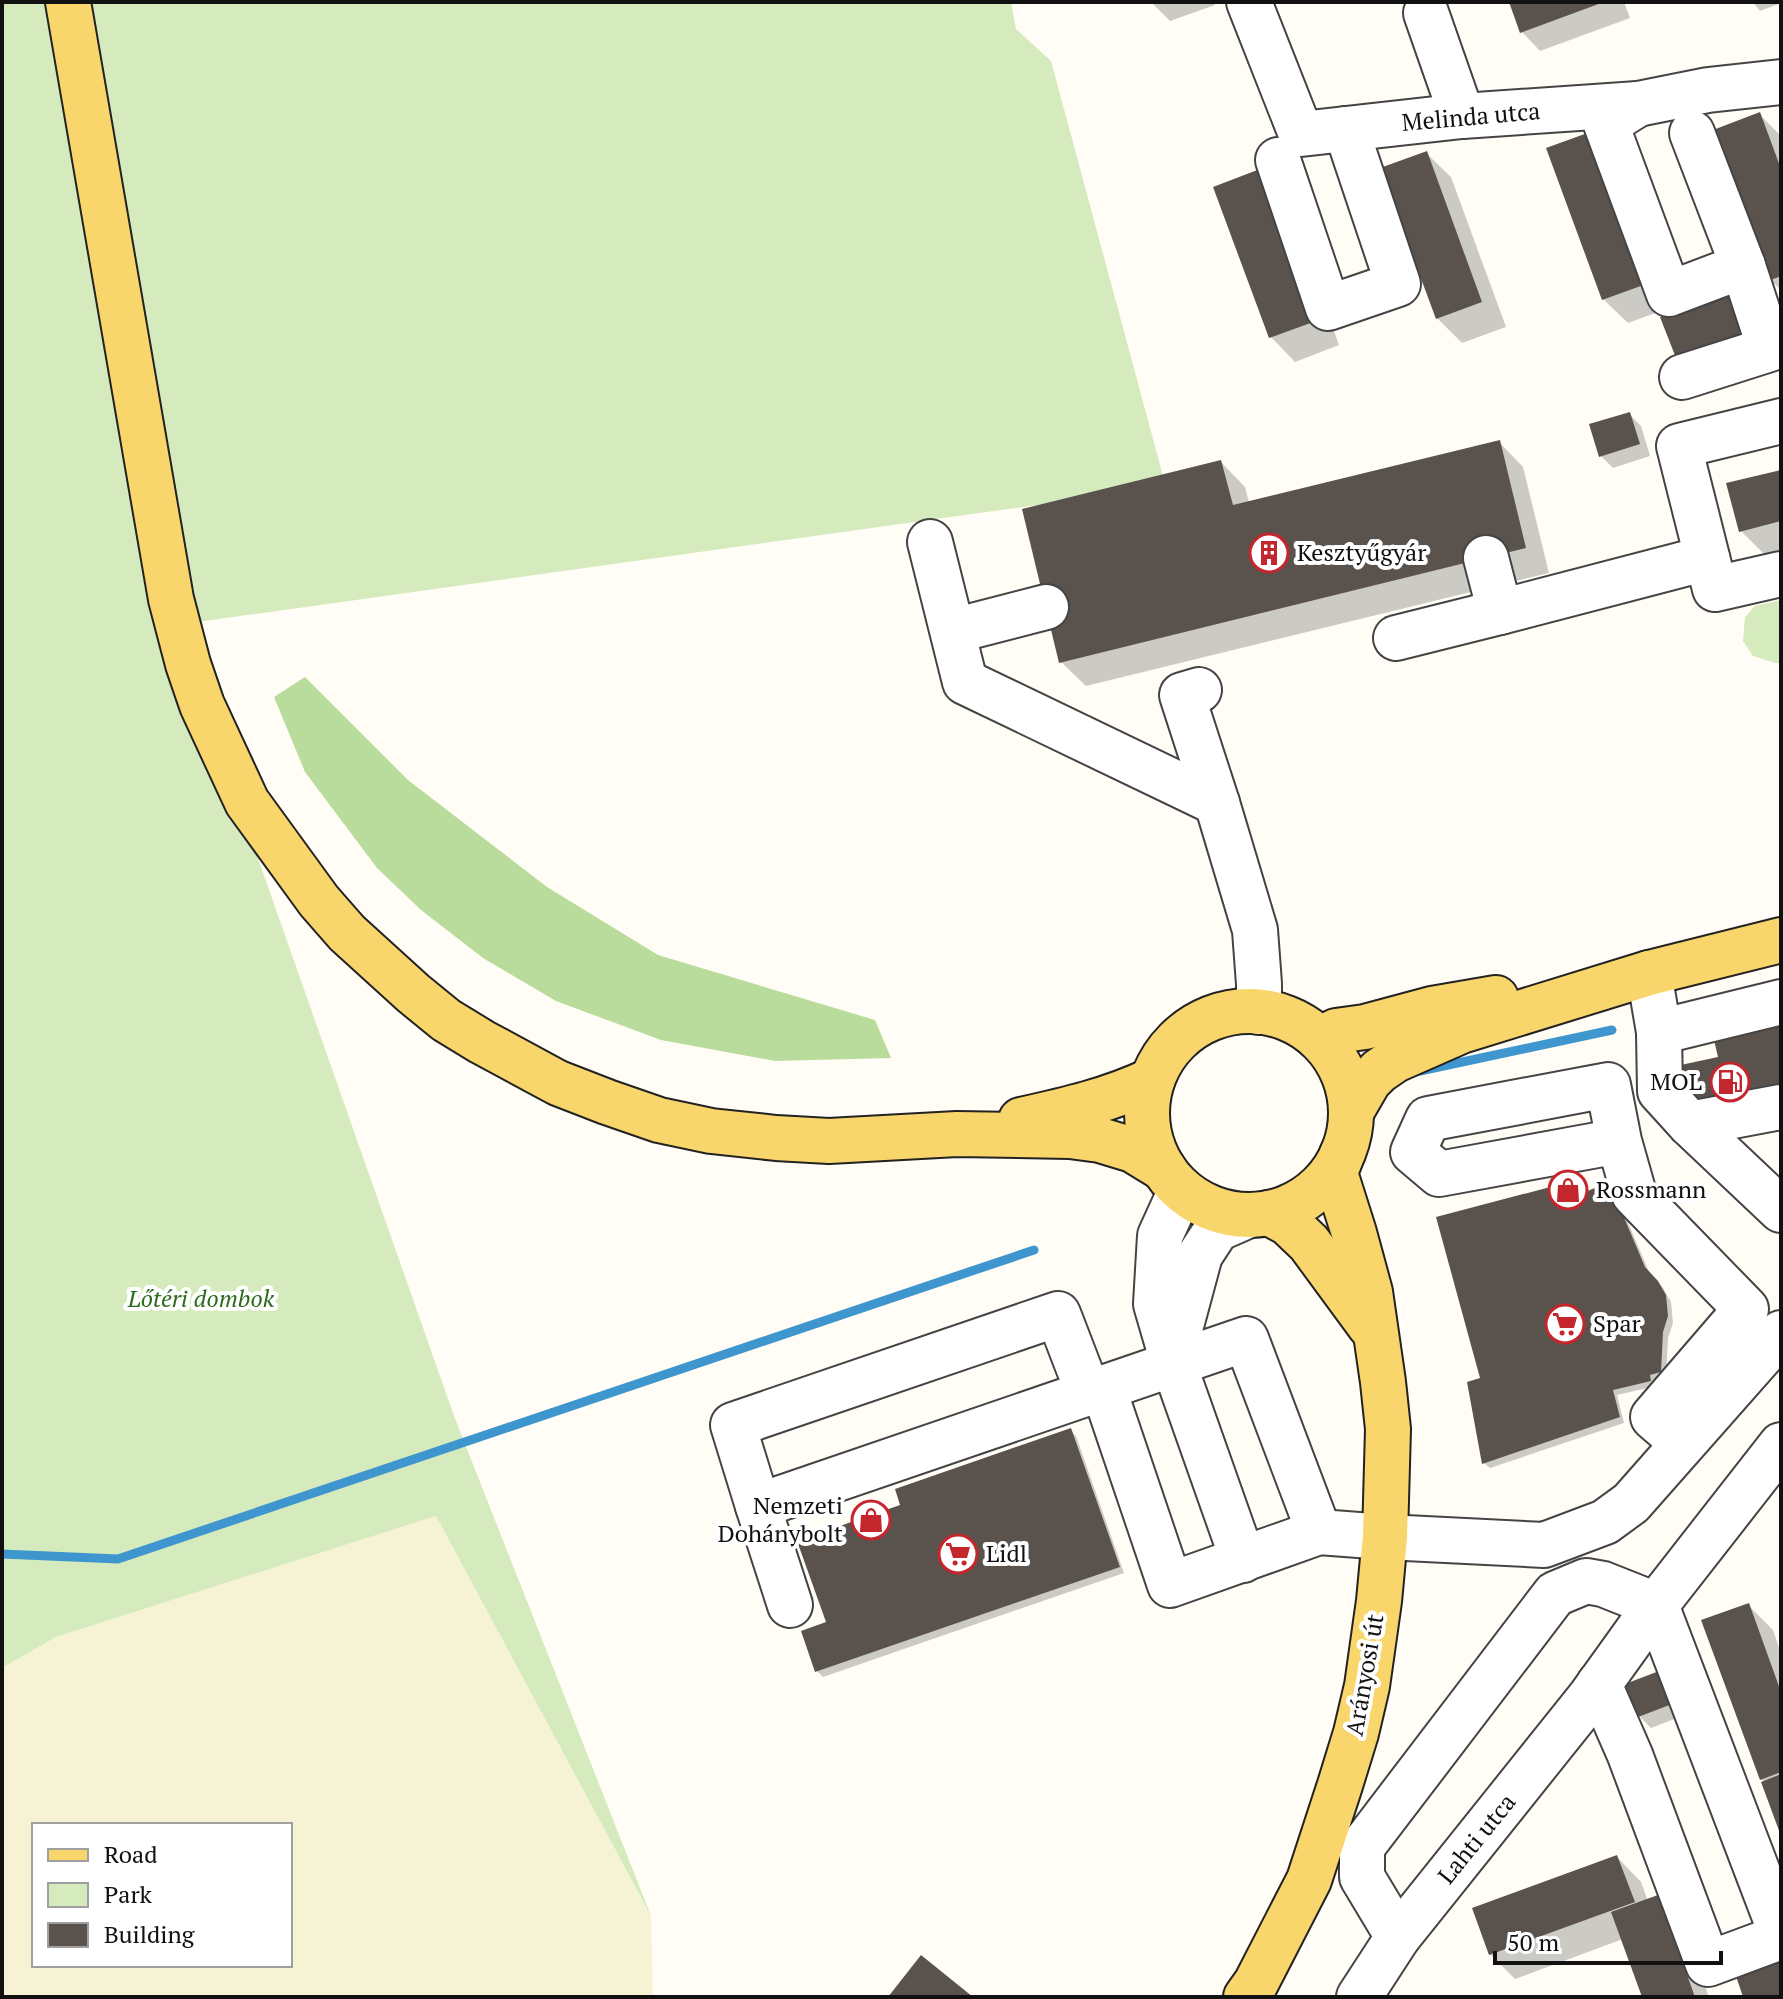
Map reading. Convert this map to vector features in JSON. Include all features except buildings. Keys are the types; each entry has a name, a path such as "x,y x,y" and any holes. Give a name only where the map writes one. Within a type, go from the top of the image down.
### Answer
{"main road":[{"path":"68,2 171,599 188,664 202,705 247,802 319,901 347,933 446,1020 558,1083 659,1120 711,1131 776,1138 829,1141 957,1134 1032,1134 1100,1140 1133,1150 1201,1204 1224,1212 1259,1214 1288,1223 1314,1249 1374,1331"},
{"path":"1259,1214 1288,1207 1306,1198 1321,1185 1334,1169 1369,1081 1395,1060 1483,1023 1649,973 1781,940"},
{"path":"1321,1040 1336,1031 1365,1027 1432,1009 1649,973"},
{"path":"1172,1180 1153,1149 1147,1126 1147,1103 1152,1080 1161,1059 1176,1041 1214,1017 1236,1012 1282,1016 1303,1026 1321,1040 1343,1073 1349,1093 1347,1132"},
{"path":"957,1134 1073,1108 1124,1093 1152,1080"},
{"name":"Arányosi út","path":"1246,1997 1309,1880 1356,1733 1367,1686 1385,1537 1388,1429 1383,1382 1370,1292 1335,1173 1347,1132"}],"street":[{"name":"Melinda utca","path":"1249,2 1301,134 1462,116 1638,104 1708,90 1781,82"},
{"path":"1426,13 1462,116"},
{"path":"1638,104 1606,124 1669,294 1743,266"},
{"path":"1278,160 1328,308 1398,284 1346,129"},
{"path":"1682,377 1770,349 1743,266 1692,133"},
{"path":"1781,421 1679,446 1715,589 1781,574"},
{"path":"930,542 965,682 1217,803"},
{"path":"1486,558 1500,612"},
{"path":"1396,638 1707,558"},
{"path":"953,631 1046,607"},
{"path":"1199,690 1182,695 1255,930 1259,1012"},
{"path":"1649,973 1659,1032 1660,1091 1690,1124 1781,1210"},
{"path":"1659,1032 1781,1002"},
{"path":"1660,1091 1616,1125 1634,1194 1746,1309 1653,1417 1683,1443"},
{"path":"1690,1124 1781,1107"},
{"path":"1172,1180 1160,1236 1156,1304 1243,1560"},
{"path":"1173,1361 1200,1255 1217,1229 1259,1214"},
{"path":"790,1605 733,1425 1058,1314 1095,1390 1170,1585 1319,1532 1544,1545 1605,1522 1631,1503 1781,1333"},
{"path":"758,1506 1173,1361 1246,1339 1319,1532"},
{"name":"Lahti utca","path":"1366,1993 1398,1937 1599,1684 1656,1605 1781,1445"},
{"path":"1398,1937 1362,1877 1362,1847 1555,1594 1586,1581 1603,1584 1656,1605 1781,1935 1714,1980 1630,1755 1599,1684"}],"shaded area":[{"path":"436,1516 651,1916 653,1997 2,1997 2,1668 56,1637"}],"green space":[{"name":"Lőtéri dombok","path":"2,2 1011,2 1016,29 1051,61 1166,487 176,625 454,1416 651,1916 436,1516 56,1637 2,1668"},
{"path":"1781,600 1781,663 1775,663 1753,656 1743,641 1745,617 1755,606"},
{"path":"305,677 408,780 547,887 658,955 875,1020 891,1058 775,1061 661,1040 556,1001 483,958 421,910 377,868 305,772 274,697"}],"waterway":[{"path":"1420,1071 1612,1030"},
{"path":"2,1554 118,1559 1034,1250"}],"place":[{"name":"Kesztyűgyár","path":"1269,553"},
{"name":"MOL","path":"1730,1082"},
{"name":"Rossmann","path":"1568,1190"},
{"name":"Spar","path":"1565,1324"},
{"name":"Nemzeti Dohánybolt","path":"871,1520"},
{"name":"Lidl","path":"958,1554"}]}
